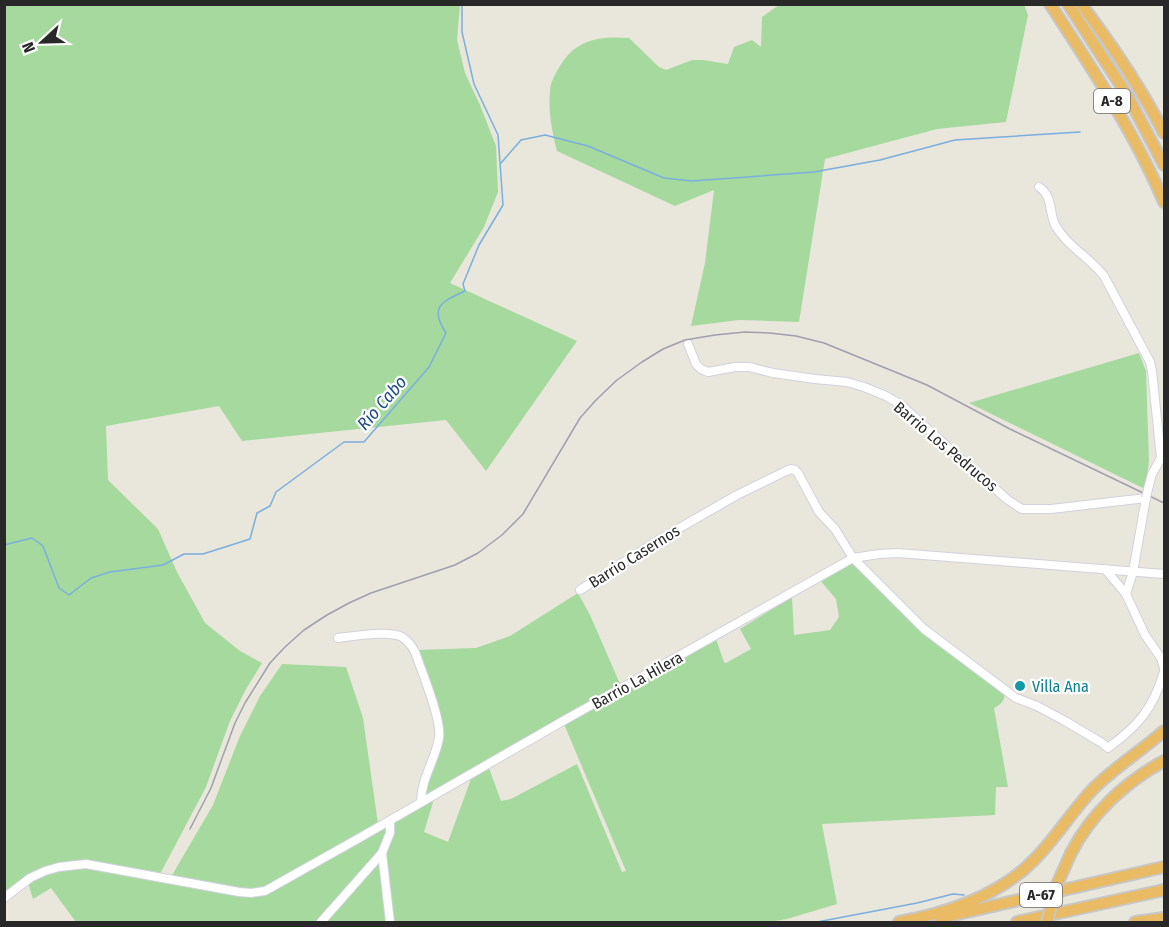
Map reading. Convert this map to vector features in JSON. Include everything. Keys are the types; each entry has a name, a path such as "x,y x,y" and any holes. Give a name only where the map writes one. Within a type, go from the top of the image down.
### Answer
{"highway":[{"name":"A-8","path":"1050,4 1108,94 1164,202"},
{"name":"A-8","path":"1068,4 1127,95 1164,165"},
{"path":"1081,4 1139,87 1164,133"},
{"path":"1141,154 1164,210"},
{"path":"899,922 962,905 1008,882 1040,853 1096,787 1164,731"},
{"path":"1047,922 1055,888 1071,853 1088,826 1113,797 1141,775 1164,761"},
{"name":"A-67","path":"918,922 1164,867"},
{"name":"A-67","path":"1017,922 1164,890"},
{"path":"1135,922 1164,920"},
{"path":"1159,922 1164,920"}],"street":[{"path":"1039,187 1047,194 1053,220 1062,234 1104,276 1150,362 1152,371 1161,458 1152,474 1148,489 1133,572 1126,594"},
{"name":"Barrio Los Pedrucos","path":"688,344 696,364 708,372 749,367 773,373 847,382 886,396 900,404 1008,500 1022,509 1146,498"},
{"name":"Barrio Casernos","path":"580,590 662,538 784,471 795,470 819,512 835,529 853,558"},
{"name":"Barrio La Hilera","path":"4,898 30,878 45,871 86,864 239,892 258,892 273,887 853,558 898,554 1164,574"},
{"path":"853,558 941,643 1016,698 1065,721 1108,748 1131,731 1144,716 1164,670 1161,658 1145,635 1126,594 1105,569"},
{"path":"338,638 391,634 405,639 415,652 440,727 438,744 422,787 421,802"},
{"path":"321,922 382,853 390,833 390,821"},
{"path":"382,853 390,922"}],"green space":[{"path":"1024,4 1028,15 1006,122 937,129 825,159 799,322 739,320 691,326 705,263 714,190 675,206 557,151 550,114 551,84 566,57 573,50 590,41 629,38 659,67 666,70 692,60 728,64 734,47 752,40 761,47 762,17 779,5"},
{"path":"5,5 460,5 457,40 465,73 496,146 498,192 484,227 450,283 577,341 486,471 446,420 242,441 219,406 106,426 108,480 158,529 177,572 205,623 240,651 262,663 230,721 206,787 159,876 103,864 59,863 42,870 4,894"},
{"path":"1139,353 1146,371 1149,461 1145,489 969,403"},
{"path":"852,562 921,628 1005,692 1002,702 994,708 1008,787 996,787 995,815 822,824 837,904 787,919 770,922 393,922 386,855 395,822 434,799 424,832 448,842 471,779 489,768 501,801 511,799 577,764 622,872 626,871 564,724 716,639 726,663 751,649 740,629 792,597 794,635 830,630 839,617 836,599 820,580"},
{"path":"578,593 620,684 428,795 425,794 424,790 441,740 417,650 476,648 510,636"},
{"path":"282,664 346,667 363,718 378,824 258,890 246,891 171,877 213,805 240,736 260,696"},
{"path":"386,826 387,833 382,848 317,922 76,922 51,888 33,899 28,883 53,873 80,867 240,896 257,895 284,885"},
{"path":"381,861 388,922 325,922"}],"waterway":[{"name":"Río Cabo","path":"4,545 32,538 43,546 59,588 69,595 91,578 110,572 163,565 184,554 203,554 250,539 257,513 270,506 276,492 344,442 364,442 429,367 446,333 438,317 440,306 465,291 463,284 479,245 503,205 498,135 474,84 462,32 462,4"},
{"path":"501,163 521,140 545,135 588,146 664,178 692,181 814,172 880,160 955,140 1080,132"},
{"path":"817,922 953,894 964,895"}],"railway":[{"path":"190,829 211,788 235,723 245,703 270,663 285,647 304,630 349,603 371,593 455,565 478,553 502,535 523,514 580,418 596,400 617,380 642,362 663,349 685,340 745,332 796,336 824,343 927,385 1010,429 1164,503"}],"place":[{"name":"Villa Ana","path":"1020,686"}]}
